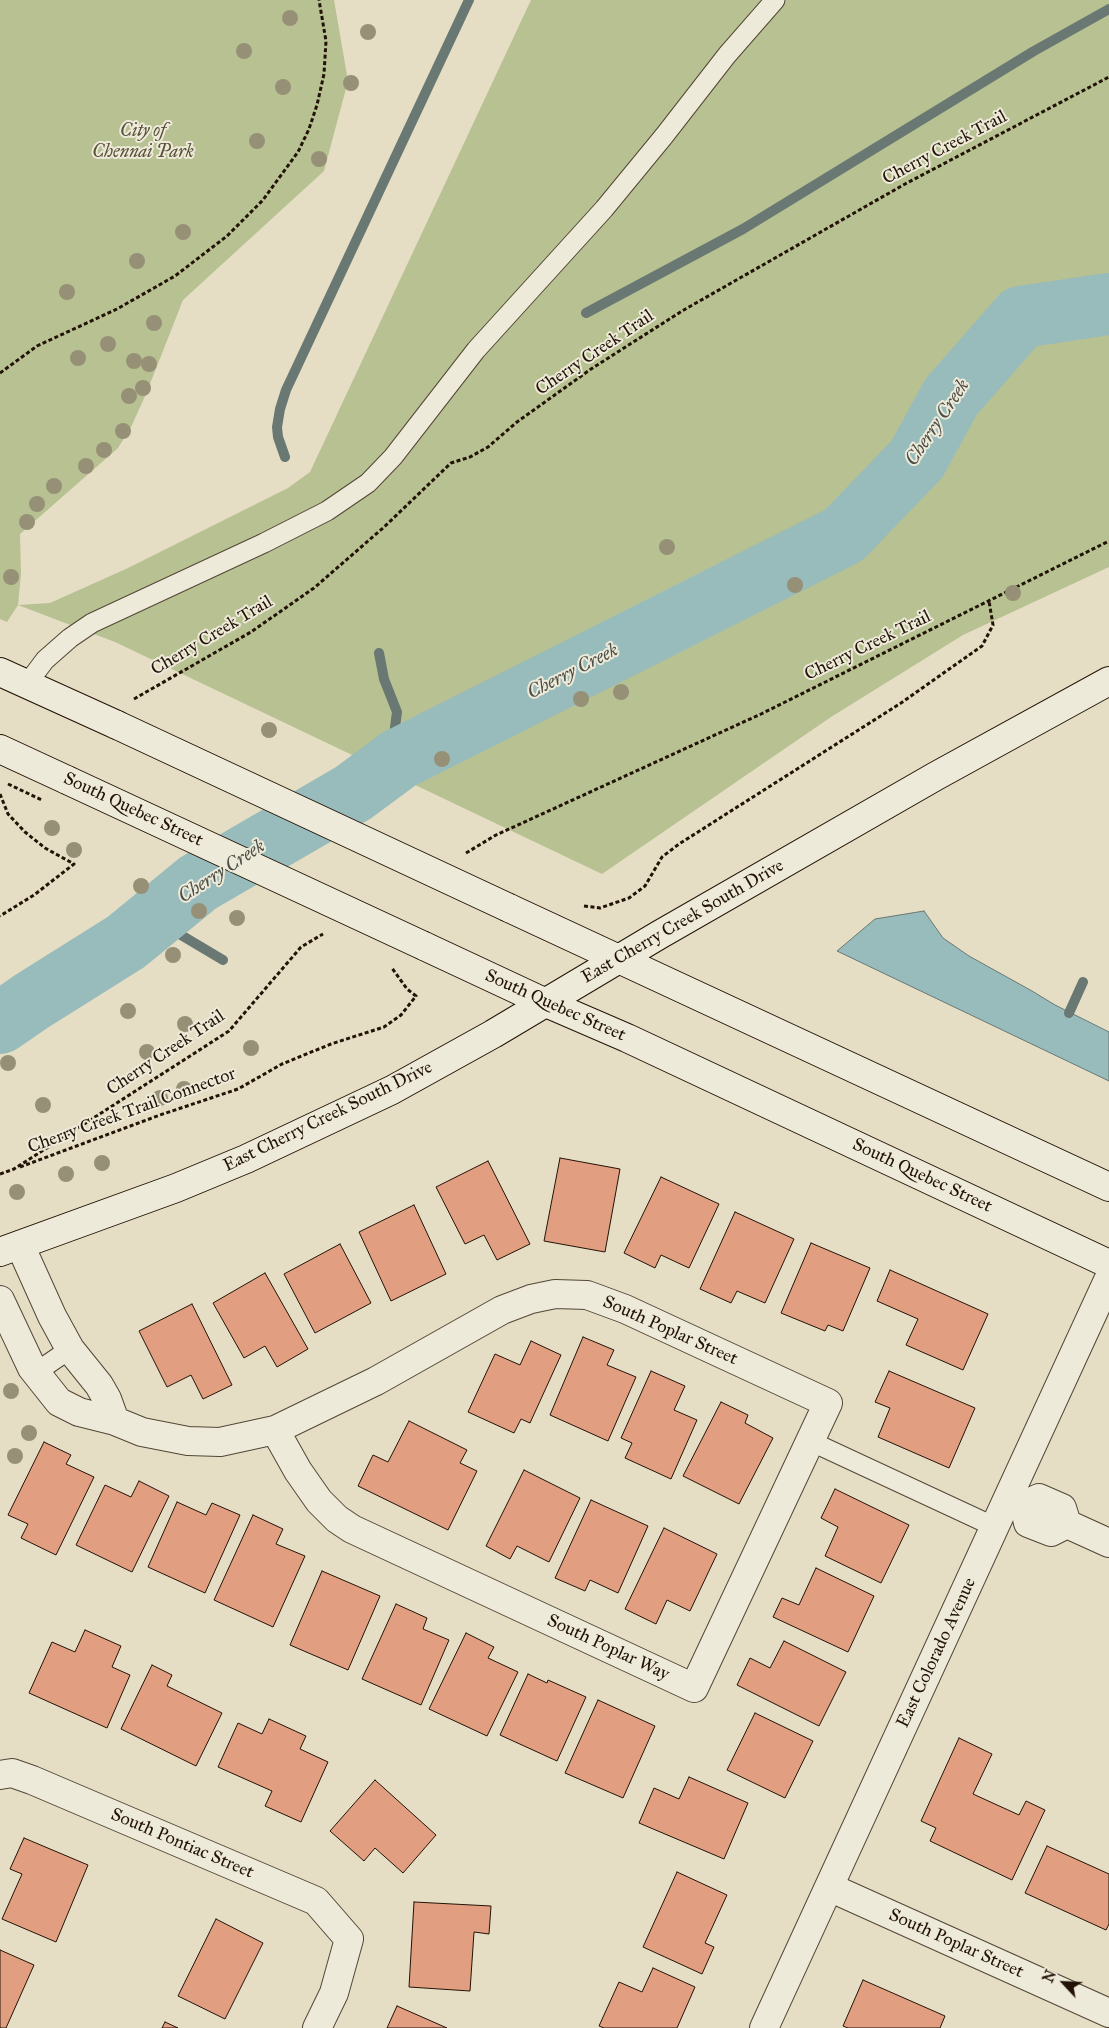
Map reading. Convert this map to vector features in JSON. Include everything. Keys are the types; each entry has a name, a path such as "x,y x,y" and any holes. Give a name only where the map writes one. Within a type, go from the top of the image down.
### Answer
{"street":[{"path":"0,672 1109,1187"},
{"name":"East Cherry Creek South Drive","path":"10,1248 176,1188 287,1140 392,1090 546,1003 618,958 944,771 1109,681"},
{"name":"South Quebec Street","path":"0,748 546,1003 627,1038 1109,1264"},
{"path":"10,1248 49,1309 70,1349 99,1385 107,1399 115,1421"},
{"name":"East Colorado Avenue","path":"764,2028 995,1527 1016,1501 1109,1278"},
{"name":"South Poplar Street","path":"275,1430 376,1381 513,1304 544,1296 574,1294 595,1298 642,1316 828,1403"},
{"path":"0,1300 35,1373 59,1402 79,1412 115,1421 142,1432 208,1442 238,1439 275,1430"},
{"name":"South Poplar Way","path":"275,1430 298,1472 319,1501 336,1519 352,1529 694,1688 828,1403"},
{"path":"1016,1501 1039,1498 1062,1508 1067,1524 1109,1543"},
{"name":"South Pontiac Street","path":"0,1775 12,1773 32,1780 316,1901 349,1939 334,1993 317,2028"},
{"name":"South Poplar Street","path":"829,1886 1109,2013"}],"lane":[{"path":"27,684 45,660 70,638 92,624 264,543 327,511 368,483 393,457 476,350 604,209 727,55 775,0"},
{"path":"35,1373 70,1349"},
{"path":"810,1441 995,1527"}],"path":[{"path":"0,374 36,346 117,309 175,276 227,236 263,200 298,152 309,129 317,105 324,74 326,41 319,0"},
{"name":"Cherry Creek Trail","path":"130,701 158,683 252,632 314,588 376,534 450,463 488,447 517,422 591,369 682,311 905,184 1109,77"},
{"name":"Cherry Creek Trail","path":"474,848 496,835 761,714 1109,541"},
{"path":"600,908 629,898 645,886 662,857 679,844 901,703 982,646 992,625 989,601"},
{"path":"0,794 8,814 24,832 45,848 74,864 34,895 0,916"},
{"name":"Cherry Creek Trail","path":"0,1174 14,1169 229,1031 301,947"},
{"name":"Cherry Creek Trail Connector","path":"14,1169 160,1115 238,1089 282,1064 331,1044 384,1027 401,1015 416,996 407,989 388,964"}],"green space":[{"name":"City of Chennai Park","path":"0,0 334,0 348,81 324,171 183,300 146,394 132,425 118,448 20,534 21,574 18,605 7,622 0,619"},
{"path":"531,0 1109,0 1109,567 963,635 831,717 602,874 115,642 18,605 50,603 128,568 288,488 310,472"}],"water":[{"path":"924,911 943,938 969,956 1055,1005 1109,1032 1109,1081 837,951 875,919"}],"building":[{"path":"560,1158 620,1169 605,1252 544,1241"},
{"path":"488,1161 530,1244 497,1260 484,1235 465,1244 436,1187"},
{"path":"661,1177 719,1204 689,1268 661,1255 655,1268 624,1253"},
{"path":"414,1205 446,1274 391,1301 359,1232"},
{"path":"735,1212 794,1239 765,1303 737,1291 731,1303 700,1289"},
{"path":"811,1243 870,1268 843,1331 828,1325 825,1331 781,1313"},
{"path":"340,1244 371,1303 315,1333 284,1274"},
{"path":"890,1270 988,1314 963,1370 906,1345 918,1319 877,1301"},
{"path":"265,1273 308,1349 277,1367 265,1346 244,1358 213,1303"},
{"path":"192,1304 232,1385 203,1399 191,1375 167,1387 139,1331"},
{"path":"583,1337 614,1350 607,1365 636,1377 608,1441 550,1415"},
{"path":"531,1341 561,1355 530,1423 521,1419 514,1433 468,1412 495,1354 520,1365"},
{"path":"651,1371 685,1386 674,1410 697,1420 671,1479 625,1458 632,1443 621,1438"},
{"path":"889,1371 975,1408 949,1468 878,1437 890,1408 875,1402"},
{"path":"721,1402 748,1415 745,1423 773,1438 739,1504 683,1476"},
{"path":"409,1421 467,1450 460,1463 477,1471 448,1530 358,1486 373,1455 388,1462"},
{"path":"44,1442 71,1455 66,1464 94,1477 56,1555 21,1538 28,1524 8,1515"},
{"path":"524,1470 580,1498 549,1562 517,1546 510,1559 486,1546"},
{"path":"139,1481 169,1496 132,1572 76,1545 105,1485 131,1497"},
{"path":"835,1489 909,1525 881,1583 825,1556 838,1527 821,1518"},
{"path":"591,1500 648,1526 618,1593 590,1580 585,1591 555,1578"},
{"path":"177,1502 206,1515 212,1503 240,1515 205,1593 148,1567"},
{"path":"253,1515 283,1529 276,1544 305,1556 273,1627 214,1600"},
{"path":"664,1528 717,1554 690,1611 667,1600 656,1624 625,1609"},
{"path":"816,1568 874,1596 848,1652 773,1617 782,1598 799,1605"},
{"path":"322,1571 380,1596 348,1670 290,1645"},
{"path":"396,1604 427,1618 423,1629 449,1640 421,1705 362,1679"},
{"path":"85,1630 121,1646 112,1667 130,1675 107,1728 29,1693 52,1642 75,1652"},
{"path":"466,1633 494,1647 488,1658 518,1672 487,1736 429,1709"},
{"path":"784,1641 846,1672 819,1726 737,1685 750,1658 770,1668"},
{"path":"152,1665 172,1675 167,1686 222,1713 196,1766 121,1729"},
{"path":"528,1674 547,1683 548,1680 586,1697 557,1761 500,1735"},
{"path":"598,1700 655,1726 623,1798 565,1773"},
{"path":"755,1713 813,1741 785,1798 727,1770"},
{"path":"269,1719 306,1736 300,1749 328,1762 301,1822 265,1806 272,1791 218,1767 238,1723 262,1734"},
{"path":"959,1738 992,1754 973,1794 1019,1815 1026,1801 1045,1810 1012,1880 930,1841 936,1828 921,1821"},
{"path":"689,1777 748,1803 724,1859 639,1823 654,1788 679,1799"},
{"path":"375,1780 436,1835 403,1873 375,1848 364,1861 330,1831"},
{"path":"24,1838 88,1865 56,1942 2,1919 22,1874 10,1869"},
{"path":"1047,1846 1109,1874 1109,1924 1106,1930 1025,1893"},
{"path":"677,1872 727,1895 705,1943 714,1947 702,1974 643,1947"},
{"path":"414,1902 491,1906 489,1934 474,1932 470,1991 409,1987"},
{"path":"216,1919 263,1943 225,2019 178,1996"},
{"path":"0,1950 34,1965 6,2028 0,2028"},
{"path":"653,1968 695,1987 677,2028 604,2028 599,2026 619,1982 642,1992"},
{"path":"863,1980 945,2016 940,2028 848,2028 843,2026"},
{"path":"397,2006 447,2028 387,2028"},
{"path":"165,2022 178,2028 162,2028"}],"waterway":[{"path":"285,457 278,437 277,427 286,390 469,0"},
{"path":"586,313 743,229 1034,51 1109,9"},
{"name":"Cherry Creek","path":"0,1023 126,942 198,883 353,793 399,759 844,535 917,459 951,397 1021,317 1109,304"},
{"path":"374,777 393,743 397,712 384,679 379,653"},
{"path":"148,924 181,935 223,960"},
{"path":"1069,1013 1083,982"}]}
